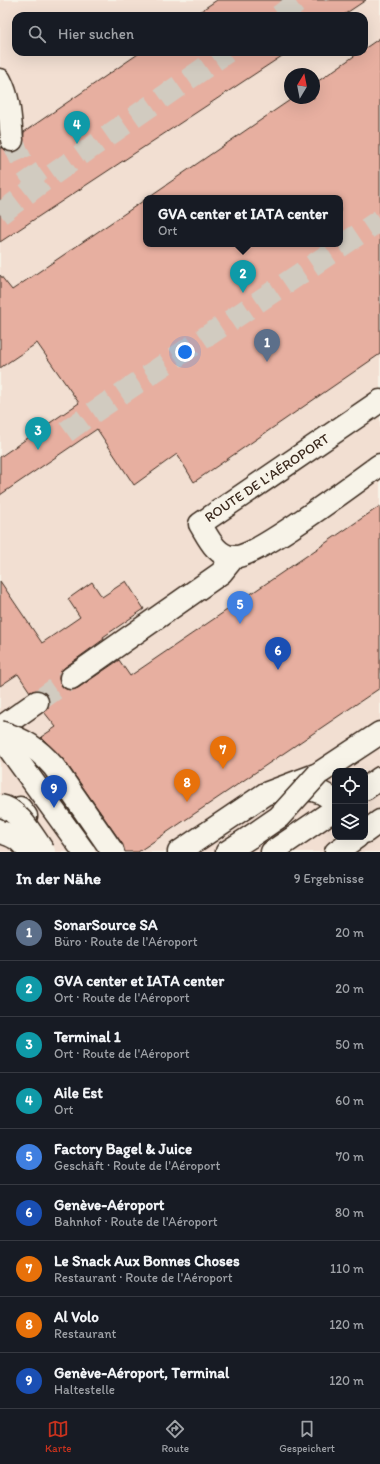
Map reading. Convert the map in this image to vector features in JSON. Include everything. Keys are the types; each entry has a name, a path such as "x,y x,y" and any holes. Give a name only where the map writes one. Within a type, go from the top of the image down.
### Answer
{"street":[{"path":"0,80 6,91 10,110 12,140"},
{"name":"ROUTE DE L'AÉROPORT","path":"234,557 225,555 217,550 200,524 380,401"},
{"path":"71,678 221,573 234,557 252,552 306,518 380,465"},
{"path":"0,728 37,702"},
{"path":"0,732 16,736 43,755 54,767 113,852"},
{"path":"179,852 265,794 318,774 380,733"},
{"path":"0,736 84,852"},
{"path":"227,852 279,817 318,774"},
{"path":"368,787 380,778"},
{"path":"198,852 287,793 302,789 318,791 325,794 332,800"},
{"path":"0,806 11,809 17,815 39,850"},
{"path":"0,821 20,808 39,850"},
{"path":"272,852 332,811"},
{"path":"368,830 380,821"},
{"path":"0,832 16,837 22,843 39,850"},
{"path":"332,852 339,844 340,840"},
{"path":"336,852 353,840"}],"shaded area":[{"path":"0,0 380,0 380,852 0,852"}],"building":[{"path":"217,0 366,0 348,12 199,12"},
{"path":"380,38 380,354 194,482 177,454 134,485 97,429 0,495 0,457 79,403 37,343 0,368 0,275 12,290 143,201 143,247 343,247 343,195 151,195 284,104 320,104 320,80 354,56 368,56 368,46"},
{"path":"135,56 282,56 0,242 0,149 2,147 6,151 13,152 19,150 23,145 24,132"},
{"path":"380,506 380,688 138,852 125,852 123,845 64,760 41,737 56,727 44,712 48,708 49,701 47,695 43,691 36,690 30,692 18,674 0,686 0,581 42,643 80,617 68,599 92,582 102,597 126,581 144,609 103,637 104,639 64,668 60,673 59,679 61,685 66,689 72,690 78,688 119,660 130,676"}],"tunnel":[{"path":"284,12 301,0"},
{"path":"0,214 38,185 221,56"},
{"path":"12,140 23,164 38,185"},
{"path":"343,245 380,220"},
{"path":"66,432 340,247"},
{"path":"37,702 71,678"}],"place":[{"name":"Aile Est","path":"77,144"},
{"name":"GVA center et IATA center","path":"243,293"},
{"name":"SonarSource SA","path":"267,362"},
{"name":"Terminal 1","path":"38,450"},
{"name":"Factory Bagel & Juice","path":"240,624"},
{"name":"Genève-Aéroport","path":"278,670"},
{"name":"Le Snack Aux Bonnes Choses","path":"223,769"},
{"name":"Al Volo","path":"187,802"},
{"name":"Genève-Aéroport, Terminal","path":"54,808"}]}
